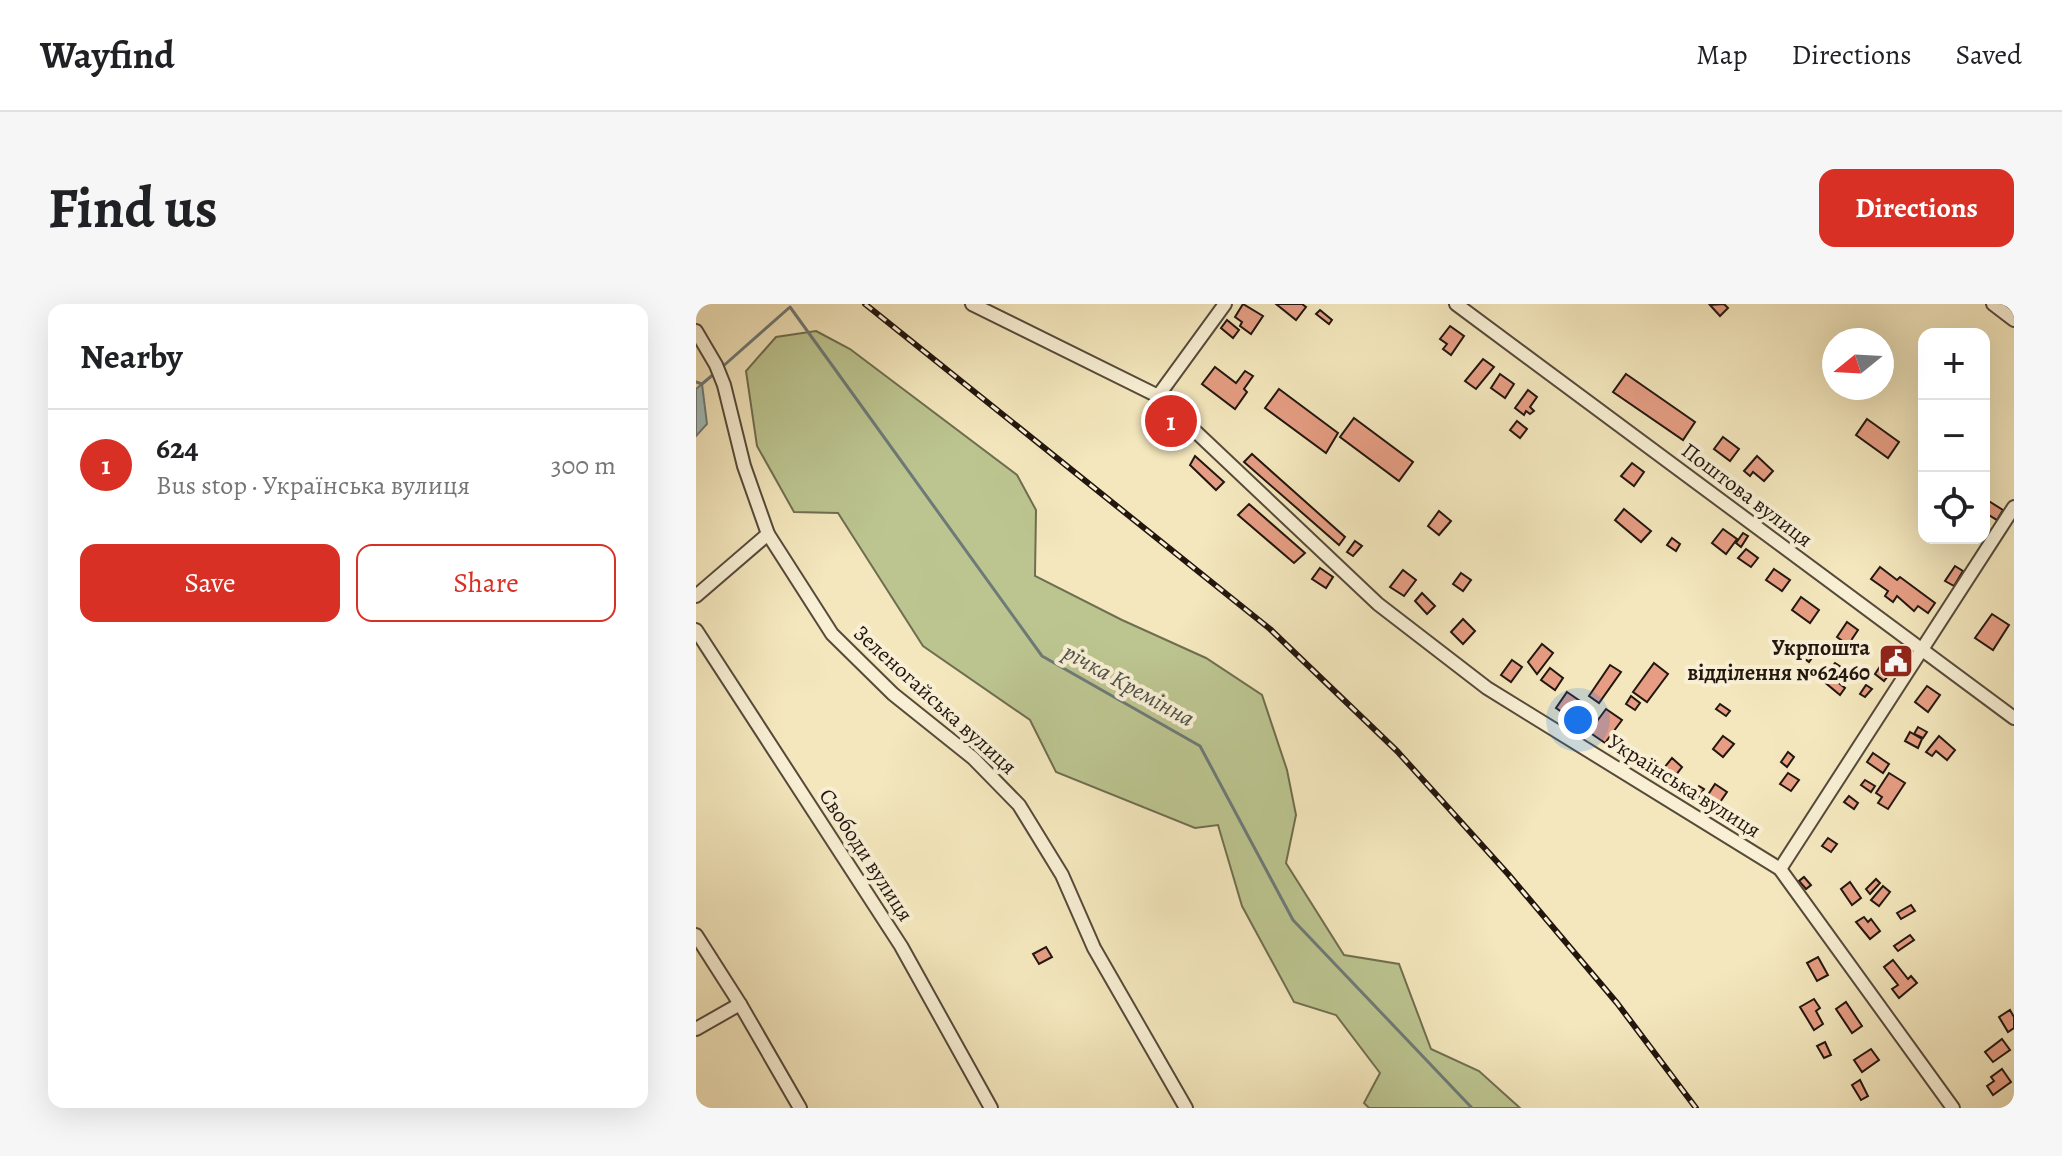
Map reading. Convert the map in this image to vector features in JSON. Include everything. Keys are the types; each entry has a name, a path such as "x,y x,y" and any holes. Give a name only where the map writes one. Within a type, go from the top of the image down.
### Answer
{"street":[{"name":"Українська вулиця","path":"972,304 1158,396 1378,604 1487,688 1780,869 1953,1108"},
{"path":"1158,396 1225,304"},
{"name":"Поштова вулиця","path":"1456,304 2014,718"},
{"path":"1993,304 2014,320"},
{"name":"Зеленогайська вулиця","path":"696,331 718,370 744,466 768,534 832,634 893,694 973,758 1019,805 1062,875 1094,948 1186,1108"},
{"path":"1780,869 2014,507"},
{"path":"696,596 768,534"},
{"name":"Свободи вулиця","path":"696,630 901,946 991,1108"},
{"path":"696,935 800,1108"},
{"path":"696,1029 740,1004"}],"green space":[{"path":"816,331 850,349 1017,475 1036,510 1035,576 1206,658 1262,695 1287,770 1296,815 1286,863 1344,955 1399,964 1431,1049 1479,1071 1520,1108 1369,1108 1364,1103 1380,1073 1336,1015 1294,1002 1242,906 1218,825 1195,828 1056,772 1030,720 923,646 838,513 794,512 757,446 746,371 776,337"}],"water":[{"path":"702,384 707,424 696,436 696,389"}],"building":[{"path":"1243,304 1263,316 1251,334 1240,326 1242,322 1235,317"},
{"path":"1276,304 1302,304 1306,307 1296,320"},
{"path":"1724,304 1728,308 1720,316 1710,305"},
{"path":"1320,310 1332,320 1329,324 1316,314"},
{"path":"1227,320 1239,330 1233,338 1221,328"},
{"path":"1450,326 1464,336 1451,355 1443,349 1447,344 1440,339"},
{"path":"1483,359 1494,367 1476,389 1465,381"},
{"path":"1215,367 1236,383 1245,371 1253,376 1235,409 1202,384"},
{"path":"1500,374 1514,384 1505,398 1491,388"},
{"path":"1626,374 1695,422 1683,440 1613,392"},
{"path":"1279,389 1338,433 1326,453 1265,408"},
{"path":"1528,390 1537,397 1530,407 1534,411 1530,414 1526,411 1524,415 1515,408"},
{"path":"1354,418 1413,462 1399,481 1340,437"},
{"path":"1867,419 1899,442 1888,458 1856,435"},
{"path":"1517,421 1527,429 1520,438 1510,430"},
{"path":"1723,437 1739,449 1730,461 1714,449"},
{"path":"1252,454 1345,537 1339,545 1244,462"},
{"path":"1195,456 1224,482 1216,490 1190,465"},
{"path":"1757,456 1773,471 1764,481 1753,472 1750,476 1744,471"},
{"path":"1632,463 1644,472 1634,486 1621,476"},
{"path":"1990,502 2003,510 1997,520 1990,516"},
{"path":"1249,504 1305,553 1294,563 1238,515"},
{"path":"1624,509 1651,531 1641,542 1615,520"},
{"path":"1439,511 1451,521 1439,535 1428,526"},
{"path":"1723,529 1737,539 1726,554 1712,543"},
{"path":"1743,533 1748,536 1741,547 1736,543"},
{"path":"1672,538 1680,544 1676,551 1667,545"},
{"path":"1355,541 1362,546 1353,556 1347,552"},
{"path":"1746,549 1758,558 1751,567 1738,558"},
{"path":"1955,566 1963,571 1954,586 1945,581"},
{"path":"1880,567 1897,580 1900,577 1935,603 1928,613 1918,606 1914,611 1897,596 1893,602 1885,596 1888,591 1871,579"},
{"path":"1320,568 1333,577 1326,588 1312,579"},
{"path":"1774,569 1790,580 1782,591 1766,580"},
{"path":"1403,570 1416,580 1404,596 1390,587"},
{"path":"1461,573 1471,580 1463,591 1453,584"},
{"path":"1422,593 1435,606 1427,614 1415,601"},
{"path":"1801,597 1819,610 1810,623 1792,610"},
{"path":"1992,614 2009,625 1993,650 1975,638"},
{"path":"1463,619 1475,631 1463,644 1451,632"},
{"path":"1847,622 1858,630 1848,645 1837,637"},
{"path":"1811,642 1819,648 1809,662 1801,656"},
{"path":"1542,644 1553,653 1537,674 1528,662"},
{"path":"1512,660 1522,667 1511,682 1501,675"},
{"path":"1654,663 1668,674 1647,702 1633,692"},
{"path":"1835,663 1844,669 1835,680 1845,688 1840,695 1822,680"},
{"path":"1610,665 1621,672 1599,703 1589,696"},
{"path":"1881,665 1891,672 1884,681 1875,674"},
{"path":"1550,668 1563,678 1555,690 1541,680"},
{"path":"1866,685 1872,689 1865,697 1860,694"},
{"path":"1927,686 1940,695 1928,712 1915,702"},
{"path":"1567,692 1583,703 1572,719 1556,708"},
{"path":"1631,696 1640,703 1635,710 1626,704"},
{"path":"1720,704 1730,711 1726,716 1716,709"},
{"path":"1606,709 1622,720 1605,743 1589,732"},
{"path":"1918,727 1927,732 1923,738 1914,734"},
{"path":"1910,732 1922,739 1918,748 1905,741"},
{"path":"1723,736 1734,744 1723,757 1713,749"},
{"path":"1939,736 1955,750 1947,760 1936,751 1932,756 1926,752"},
{"path":"1788,752 1794,757 1787,767 1781,762"},
{"path":"1873,753 1889,764 1883,773 1867,762"},
{"path":"1672,758 1682,767 1675,776 1664,768"},
{"path":"1788,773 1799,780 1791,791 1780,784"},
{"path":"1889,773 1905,783 1888,809 1878,803 1882,797 1876,793"},
{"path":"1865,780 1875,786 1871,792 1861,785"},
{"path":"1715,784 1727,792 1716,808 1704,801"},
{"path":"1699,786 1704,789 1696,801 1691,798"},
{"path":"1849,796 1858,803 1854,809 1844,802"},
{"path":"1828,838 1837,844 1831,852 1822,846"},
{"path":"1804,877 1811,885 1806,889 1799,881"},
{"path":"1876,879 1880,883 1870,894 1866,889"},
{"path":"1850,882 1861,898 1852,905 1841,889"},
{"path":"1883,886 1890,892 1879,906 1871,900"},
{"path":"1911,905 1915,911 1901,919 1897,913"},
{"path":"1864,917 1868,922 1871,919 1880,931 1870,939 1856,922"},
{"path":"1910,935 1914,940 1898,951 1894,946"},
{"path":"1046,947 1052,957 1039,964 1033,954"},
{"path":"1818,957 1828,975 1817,981 1807,963"},
{"path":"1893,960 1908,979 1911,976 1917,983 1899,998 1892,989 1898,985 1884,967"},
{"path":"1814,999 1820,1008 1816,1011 1823,1024 1814,1030 1800,1007"},
{"path":"1846,1002 1862,1026 1852,1033 1836,1009"},
{"path":"2010,1010 2014,1028 2008,1032 1999,1017"},
{"path":"2002,1039 2010,1050 1993,1062 1985,1052"},
{"path":"1825,1042 1831,1055 1824,1058 1817,1046"},
{"path":"1871,1049 1879,1060 1862,1072 1854,1060"},
{"path":"2002,1069 2011,1082 1993,1095 1987,1086 1994,1081 1991,1077"},
{"path":"1860,1080 1868,1096 1861,1100 1852,1085"}],"waterway":[{"name":"річка Кремінна","path":"721,368 790,307 1042,656 1200,746 1293,920 1472,1108"},
{"name":"річка Кремінна","path":"696,382 702,384 715,373"}],"railway":[{"path":"865,304 1270,629 1397,751 1508,874 1617,1003 1696,1108"}],"place":[{"name":"624","path":"1171,421"},
{"name":"Укрпошта відділення №62460","path":"1896,661"}]}
